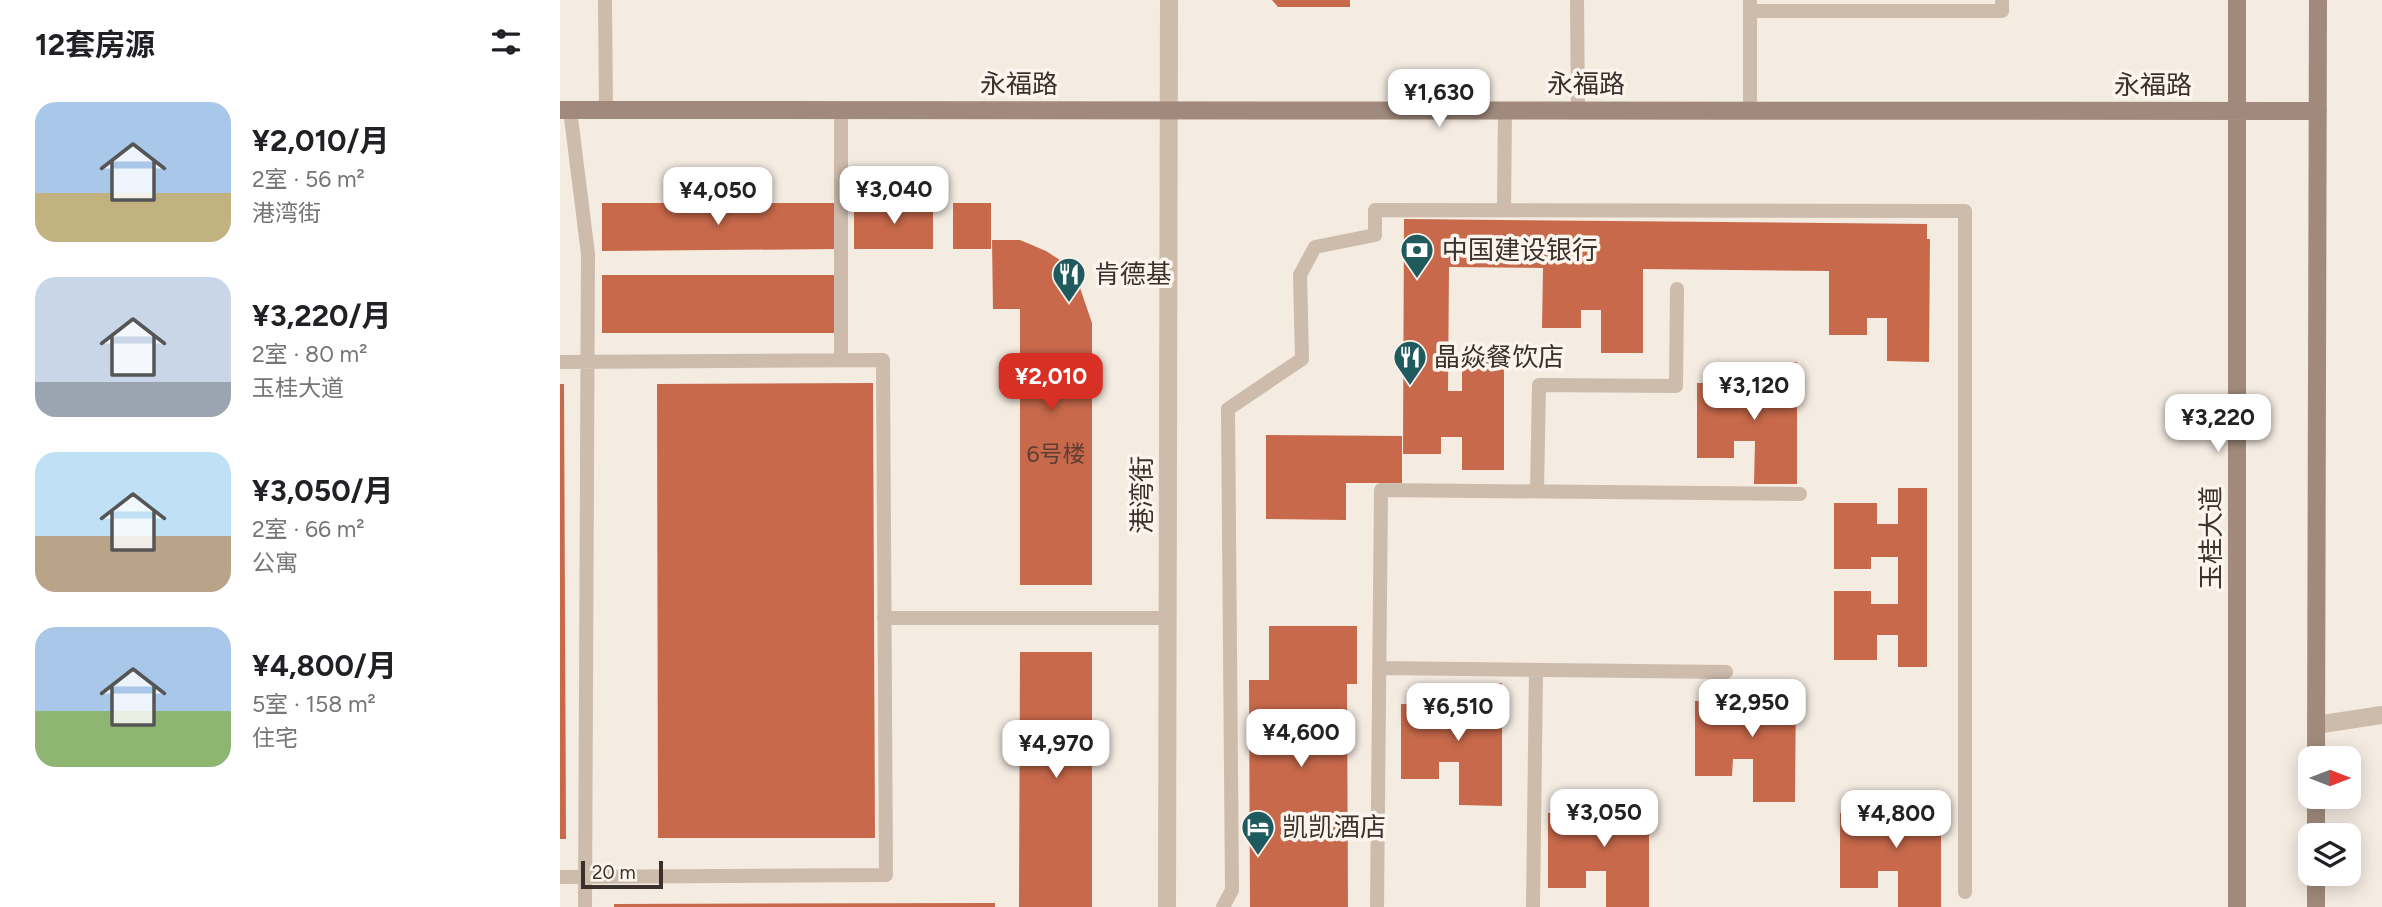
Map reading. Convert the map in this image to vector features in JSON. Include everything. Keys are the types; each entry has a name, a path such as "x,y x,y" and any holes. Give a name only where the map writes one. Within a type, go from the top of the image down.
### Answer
{"street":[{"name":"港湾街","path":"1167,907 1169,0"},
{"name":"玉桂大道","path":"2237,0 2237,907"},
{"path":"2316,746 2318,0"},
{"name":"永福路","path":"565,110 2318,111"},
{"path":"2316,725 2382,715"},
{"path":"2316,886 2316,907"}],"lane":[{"path":"605,0 606,110"},
{"path":"1577,0 1578,110"},
{"path":"1750,111 1750,6 2002,11 2002,0"},
{"path":"565,110 588,254 585,907"},
{"path":"841,110 841,360"},
{"path":"1504,210 1505,110"},
{"path":"1223,907 1231,890 1228,409 1302,359 1300,275 1315,247 1375,235 1375,210 1965,211 1965,892"},
{"path":"1537,491 1539,385 1676,387 1677,289"},
{"path":"560,362 883,360 886,875 560,877"},
{"path":"1377,907 1381,490 1800,494"},
{"path":"884,618 1168,618"},
{"path":"1380,668 1726,672"},
{"path":"1533,907 1536,670"}],"building":[{"path":"1272,0 1350,0 1350,7 1278,7"},
{"path":"602,203 835,203 835,249 602,251"},
{"path":"854,203 933,203 933,249 854,249"},
{"path":"953,203 991,203 991,249 953,249"},
{"path":"1404,219 1927,224 1927,239 1930,239 1929,362 1887,361 1887,318 1867,318 1867,335 1829,335 1829,271 1643,269 1643,353 1601,353 1601,310 1581,310 1581,328 1542,328 1543,268 1449,267 1448,391 1462,391 1462,358 1504,358 1504,470 1462,470 1462,437 1441,437 1441,454 1403,454"},
{"path":"992,240 1020,240 1063,262 1077,279 1092,323 1092,585 1020,585 1020,309 993,309"},
{"path":"602,275 835,275 835,333 602,333"},
{"path":"1755,362 1797,362 1797,484 1754,484 1755,441 1734,441 1734,458 1697,458 1697,383 1741,383 1741,399 1755,399"},
{"path":"873,383 875,838 658,838 657,384"},
{"path":"560,384 564,384 566,839 560,839"},
{"path":"1266,435 1402,436 1402,483 1346,483 1346,520 1266,519"},
{"path":"1898,488 1927,488 1927,667 1898,667 1898,635 1877,635 1877,660 1834,660 1834,591 1871,591 1871,604 1898,604 1898,557 1871,557 1871,569 1834,569 1834,503 1877,503 1877,524 1898,524"},
{"path":"1269,626 1357,626 1357,684 1347,684 1348,907 1250,907 1249,680 1269,680"},
{"path":"1020,652 1092,652 1092,907 1019,907"},
{"path":"1753,680 1796,680 1795,802 1753,802 1753,759 1733,759 1732,776 1695,776 1695,701 1739,701 1739,717 1753,717"},
{"path":"1460,683 1502,683 1502,806 1459,805 1459,762 1439,762 1439,779 1401,779 1401,704 1446,705 1446,720 1460,720"},
{"path":"1607,791 1649,792 1649,907 1606,907 1606,871 1586,871 1586,888 1548,888 1548,813 1593,813 1593,828 1606,828"},
{"path":"1899,791 1941,792 1941,907 1898,907 1898,871 1878,871 1878,888 1840,888 1840,813 1885,813 1885,828 1899,828"},
{"path":"995,903 995,907 614,907 614,904"}],"place":[{"name":"中国建设银行","path":"1417,280"},
{"name":"肯德基","path":"1069,304"},
{"name":"晶焱餐饮店","path":"1410,387"},
{"name":"凯凯酒店","path":"1258,857"}]}
